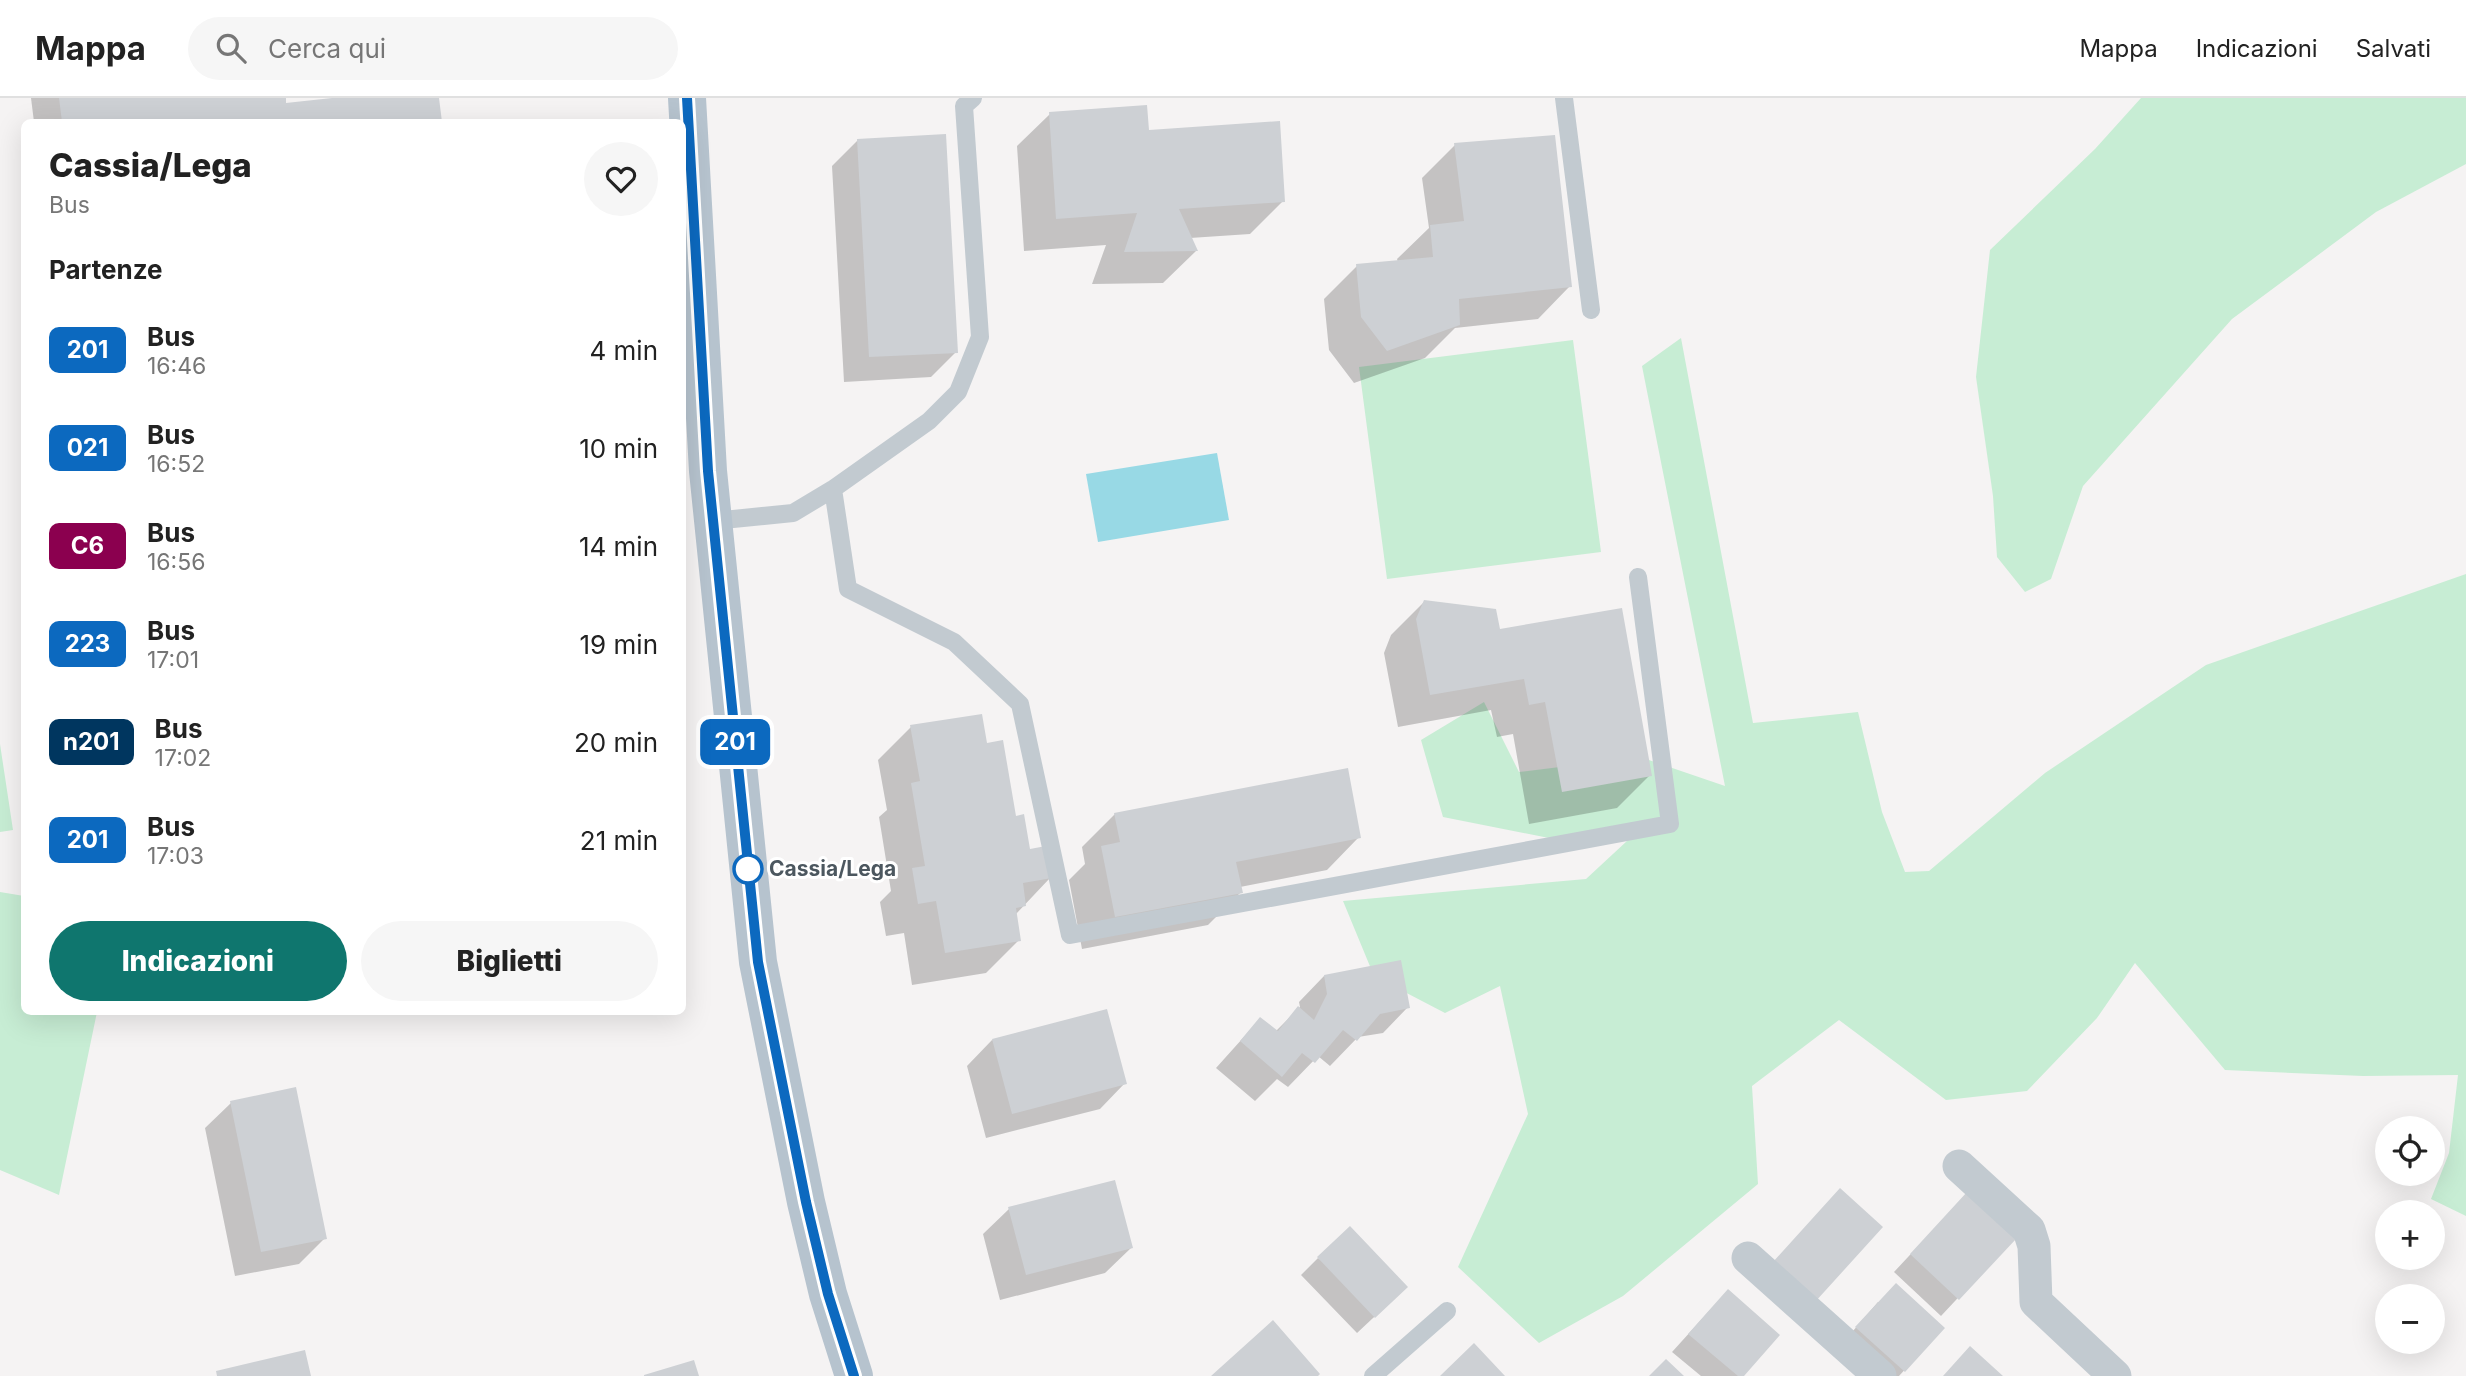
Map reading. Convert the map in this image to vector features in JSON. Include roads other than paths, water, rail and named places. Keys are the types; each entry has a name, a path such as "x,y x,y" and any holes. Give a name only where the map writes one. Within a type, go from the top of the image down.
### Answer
{"main road":[{"path":"687,98 693,397 713,521 758,962 806,1202 828,1294 854,1376"}],"street":[{"path":"1959,1166 2029,1230 2034,1246 2036,1302 2115,1376"},
{"path":"1748,1258 1880,1376"}],"lane":[{"path":"713,521 793,513 833,489 929,421 958,392 980,337 964,106 973,98"},
{"path":"1564,98 1591,310"},
{"path":"833,489 848,589 954,642 1020,704 1070,935 1670,824 1638,577"},
{"path":"1373,1376 1447,1311"}],"water":[{"path":"1217,453 1229,520 1098,542 1086,474"}],"place":[{"name":"Cassia/Lega","path":"748,869"}]}
